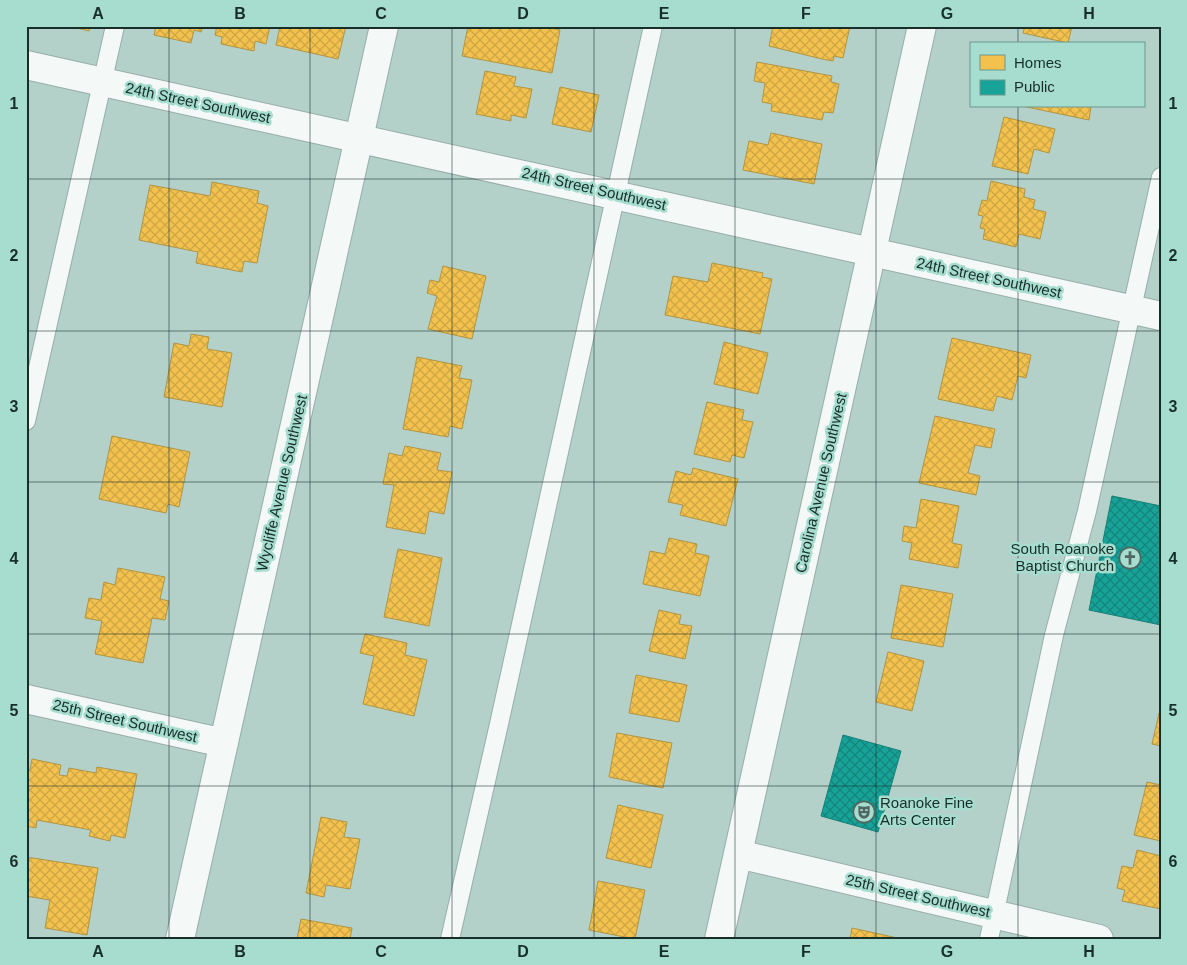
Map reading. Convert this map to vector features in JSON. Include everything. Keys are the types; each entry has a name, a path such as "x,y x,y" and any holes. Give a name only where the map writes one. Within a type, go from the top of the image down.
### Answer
{"street":[{"name":"Wycliffe Avenue Southwest","path":"180,939 384,26"},
{"name":"Carolina Avenue Southwest","path":"719,939 922,26"},
{"name":"24th Street Southwest","path":"26,65 617,194 872,253 1161,316"},
{"name":"25th Street Southwest","path":"26,699 224,743"},
{"name":"25th Street Southwest","path":"738,854 992,927 1098,939"}],"lane":[{"path":"26,421 115,26"},
{"path":"450,939 653,26"},
{"path":"992,927 1054,636 1087,511 1161,178"}],"building: Homes":[{"path":"69,26 90,26 89,31"},
{"path":"156,26 203,26 201,32 194,30 191,43 154,35"},
{"path":"217,26 270,26 266,44 255,41 254,51 221,44 222,37 215,35"},
{"path":"280,26 346,26 338,59 276,45"},
{"path":"468,26 541,26 560,30 552,73 462,56"},
{"path":"773,26 850,26 843,58 834,56 833,61 769,46"},
{"path":"1025,26 1072,26 1068,42 1023,33"},
{"path":"757,62 832,76 831,82 839,84 833,113 824,112 822,120 771,111 772,104 762,102 765,83 754,81"},
{"path":"485,71 516,77 514,86 532,89 526,118 511,115 511,121 476,114"},
{"path":"560,87 599,95 591,132 552,124"},
{"path":"1032,108 1091,108 1089,120"},
{"path":"1004,117 1055,129 1049,153 1034,149 1028,174 992,166"},
{"path":"771,133 822,144 814,184 743,170 749,141 768,145"},
{"path":"991,181 1025,189 1024,197 1035,200 1033,209 1046,212 1040,239 1019,234 1016,247 983,239 985,229 980,228 983,216 978,215 982,200 987,201"},
{"path":"212,182 259,191 257,203 268,206 257,263 244,261 242,272 196,263 198,252 139,240 150,185 210,196"},
{"path":"712,263 763,273 762,277 772,279 760,334 665,315 673,276 708,282"},
{"path":"443,266 486,276 472,339 428,329 437,296 427,293 430,280 439,282"},
{"path":"191,334 209,337 207,349 232,353 222,407 164,397 174,343 189,346"},
{"path":"952,338 1031,355 1026,378 1018,376 1012,400 997,396 993,411 938,399"},
{"path":"724,342 768,353 758,394 714,384"},
{"path":"417,357 462,366 459,378 472,380 462,429 450,426 448,437 403,429"},
{"path":"707,402 744,410 742,420 753,422 744,458 732,455 730,462 694,454"},
{"path":"935,416 995,429 991,448 975,445 968,473 980,476 976,495 919,483"},
{"path":"112,436 190,452 179,507 168,504 166,513 99,499"},
{"path":"405,446 441,453 437,470 452,472 444,514 429,511 425,534 386,527 394,485 383,484 389,453 402,456"},
{"path":"693,468 738,479 726,526 680,515 683,505 668,502 676,471 691,475"},
{"path":"921,499 959,506 952,543 962,545 958,568 909,559 912,543 902,541 904,526 916,528"},
{"path":"669,538 697,544 695,553 709,556 700,596 643,584 650,551 665,554"},
{"path":"398,549 442,558 429,626 384,617"},
{"path":"118,568 165,577 160,599 169,601 165,620 152,618 143,663 95,654 102,621 85,618 89,598 101,600 104,582 115,585"},
{"path":"901,585 953,594 943,647 891,638"},
{"path":"659,610 681,615 679,624 692,626 685,659 649,651"},
{"path":"365,634 407,643 405,655 427,660 414,716 363,704 374,656 360,653"},
{"path":"888,652 924,661 912,711 876,702"},
{"path":"636,675 687,685 679,722 629,713"},
{"path":"1159,713 1161,714 1161,746 1152,744"},
{"path":"617,733 672,743 663,788 609,777"},
{"path":"32,759 61,765 59,775 67,776 69,768 96,773 97,767 137,774 125,838 111,835 110,841 89,836 91,830 37,820 36,828 26,826 26,769 30,770"},
{"path":"1147,782 1161,785 1161,841 1134,835"},
{"path":"618,805 663,815 651,868 606,858"},
{"path":"321,817 347,822 344,837 360,839 350,889 326,885 324,897 306,893"},
{"path":"1137,850 1161,856 1161,909 1122,901 1125,890 1117,888 1122,866 1133,868"},
{"path":"26,857 98,868 87,935 45,928 50,900 26,896"},
{"path":"598,881 645,890 635,939 589,930"},
{"path":"301,919 352,928 350,939 297,939"},
{"path":"852,928 902,939 850,939"}],"building: Public":[{"name":"South Roanoke Baptist Church","path":"1112,496 1161,506 1161,625 1089,610"},
{"path":"843,735 901,751 878,832 821,816"}],"place":[{"name":"South Roanoke Baptist Church","path":"1130,558"},
{"name":"Roanoke Fine Arts Center","path":"864,812"}]}
